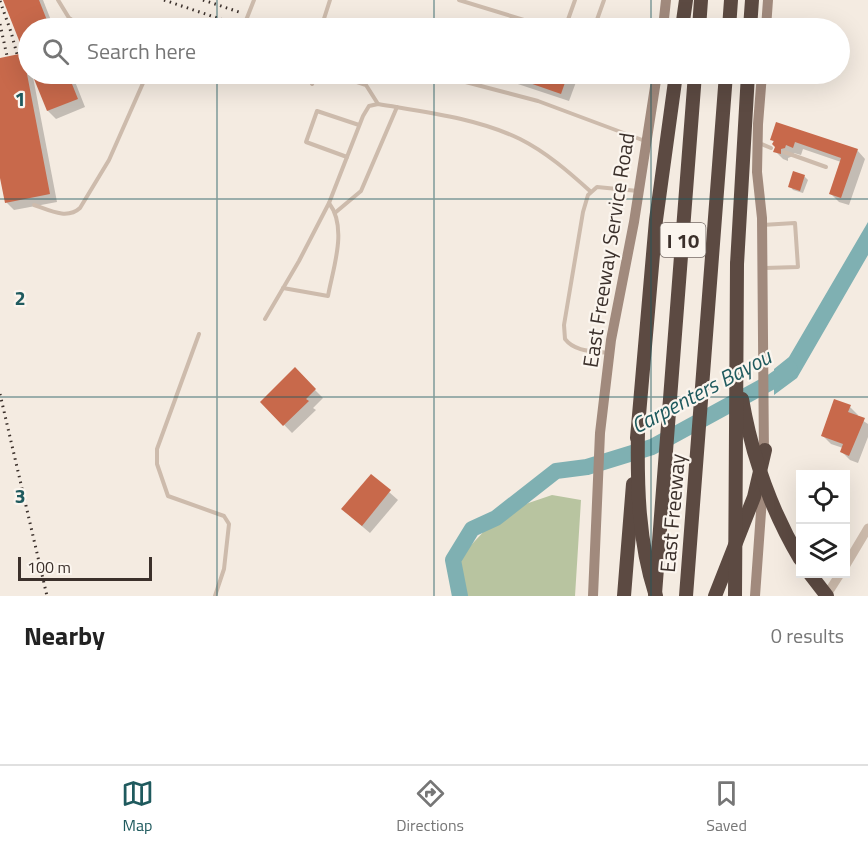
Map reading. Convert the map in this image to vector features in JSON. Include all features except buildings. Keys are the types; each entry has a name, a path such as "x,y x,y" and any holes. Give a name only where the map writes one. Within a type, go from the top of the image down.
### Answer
{"highway":[{"path":"683,18 686,0"},
{"path":"700,18 701,0"},
{"path":"730,18 731,0"},
{"path":"751,18 752,0"},
{"path":"624,596 657,209 675,84"},
{"name":"East Freeway","path":"656,596 694,84"},
{"name":"East Freeway","path":"686,596 725,84"},
{"path":"735,596 737,264 747,84"},
{"path":"736,322 741,392 753,448 776,513 796,551"},
{"path":"638,429 638,491 641,526 646,560 656,596"},
{"path":"715,596 754,497 765,450"},
{"path":"813,578 826,596"}],"main road":[{"path":"664,18 666,0"},
{"path":"767,18 768,0"},
{"name":"East Freeway Service Road","path":"593,596 600,433 610,353 655,84"},
{"path":"757,592 765,450 762,225 758,172 761,84"}],"street":[{"path":"850,558 868,528"},
{"path":"826,596 837,578"}],"lane":[{"path":"58,0 70,18"},
{"path":"247,18 254,0"},
{"path":"324,18 330,0"},
{"path":"461,0 518,18"},
{"path":"569,18 575,0"},
{"path":"598,18 604,0"},
{"path":"34,205 66,215 75,213 80,208 109,160 143,84"},
{"path":"363,84 372,91 378,104"},
{"path":"473,84 538,101 646,142"},
{"path":"265,319 329,203 359,125 369,106 378,104 463,120 519,139 553,159 590,191"},
{"path":"336,212 361,191 397,107"},
{"path":"347,157 306,142 317,111 359,125"},
{"path":"758,143 771,148"},
{"path":"784,152 826,167"},
{"path":"610,353 579,349 565,339 564,332 583,212 590,191 597,187 639,191"},
{"path":"283,288 328,296 339,224 336,212 329,203"},
{"path":"761,268 798,267 795,223 762,225"},
{"path":"199,334 157,449 157,464 168,496 224,516 229,524 224,569 215,596"}],"green space":[{"path":"552,495 581,500 575,596 464,596 458,559 502,512"}],"water":[{"path":"868,222 868,255 797,378 774,395 774,369 789,357"}],"waterway":[{"name":"Carpenters Bayou","path":"460,596 453,560 472,529 496,518 556,471 587,467 652,447 773,381 790,369"}],"railway":[{"path":"164,0 217,18"},
{"path":"203,0 242,13"},
{"path":"0,1 17,54"},
{"path":"0,24 7,56"},
{"path":"0,394 47,596"}]}
